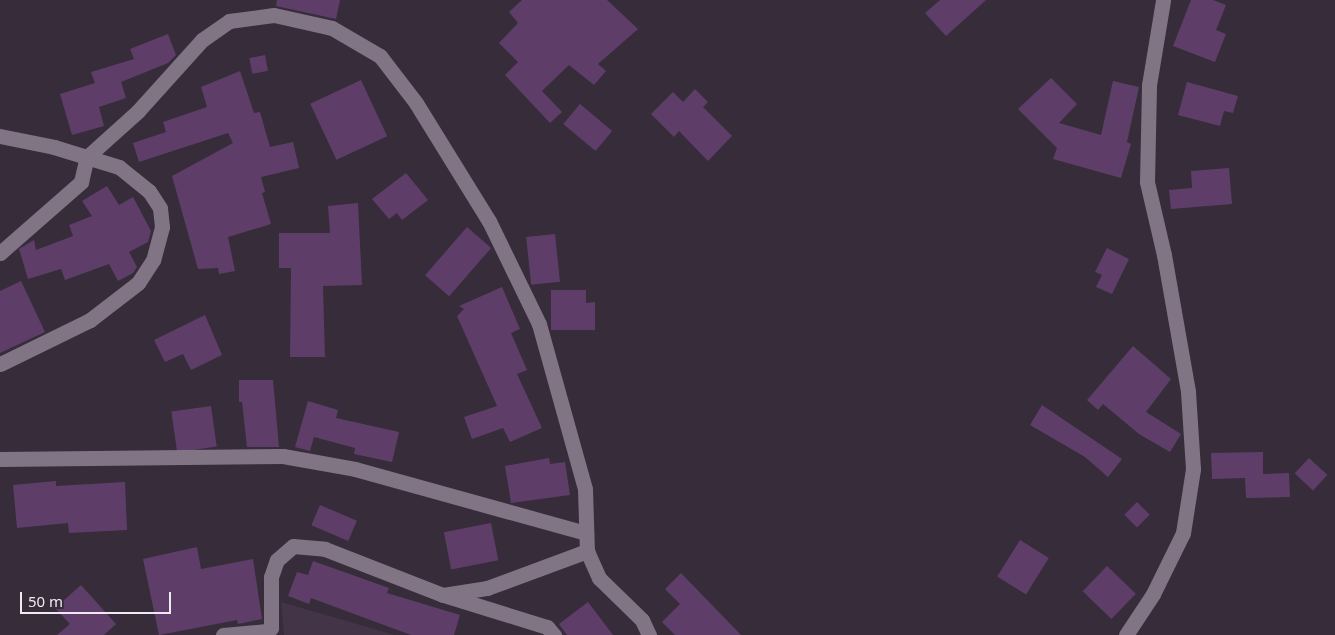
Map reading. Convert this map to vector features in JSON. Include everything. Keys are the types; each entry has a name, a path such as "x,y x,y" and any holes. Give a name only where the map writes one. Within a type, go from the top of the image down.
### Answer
{"street":[{"path":"1126,635 1153,594 1183,533 1193,469 1188,391 1164,255 1147,182 1149,85 1163,0"},
{"path":"0,253 81,182 86,157 138,111 202,40 229,21 274,15 332,28 380,56 416,103 489,222 539,324 585,489 587,551 600,578 642,620 650,635"},
{"path":"0,136 119,167 149,191 156,202 162,227 153,260 138,283 90,320 0,364"},
{"path":"0,459 283,456 355,470 586,533"},
{"path":"223,635 267,632 271,628 271,577 277,560 293,546 325,549 443,595 547,627 554,635"},
{"path":"443,595 486,588 587,551"}],"shaded area":[{"path":"281,602 395,635 284,635"}],"building":[{"path":"277,0 340,0 336,19 276,6"},
{"path":"522,0 607,0 638,29 598,64 606,71 594,85 569,65 542,91 562,112 550,123 505,75 518,62 499,43 518,23 509,12"},
{"path":"940,0 986,0 946,36 925,13"},
{"path":"1191,0 1213,0 1226,5 1216,30 1226,34 1215,62 1173,46"},
{"path":"168,34 176,55 168,63 121,82 126,98 99,107 104,126 72,135 60,94 95,83 91,72 134,59 130,49"},
{"path":"265,55 268,71 252,74 249,58"},
{"path":"240,71 254,113 260,112 270,147 293,142 299,168 261,177 265,192 262,193 271,224 228,237 235,271 219,274 218,268 198,269 172,176 233,143 228,133 139,162 133,143 166,132 163,122 207,107 201,87"},
{"path":"1051,78 1077,104 1059,123 1101,135 1113,81 1139,87 1127,142 1131,144 1121,178 1053,159 1057,148 1018,109"},
{"path":"361,80 387,136 336,160 310,104"},
{"path":"1187,82 1238,96 1233,113 1224,111 1220,126 1178,115"},
{"path":"695,89 708,102 703,107 732,136 708,161 679,131 674,137 651,114 673,92 683,102"},
{"path":"580,104 612,131 595,151 563,124"},
{"path":"1229,168 1232,204 1171,209 1169,190 1192,188 1191,171"},
{"path":"406,173 428,200 402,220 397,213 389,219 372,199"},
{"path":"107,186 119,205 133,197 151,231 148,242 129,252 137,267 133,273 118,281 109,264 65,280 61,269 28,279 19,249 34,240 36,250 73,236 69,225 92,216 82,201"},
{"path":"358,203 362,285 323,286 325,357 290,357 291,268 279,268 279,233 330,233 328,206"},
{"path":"467,227 491,248 449,296 425,275"},
{"path":"555,234 560,282 531,285 526,237"},
{"path":"1107,248 1129,259 1112,294 1096,287 1102,275 1095,272"},
{"path":"21,281 45,332 0,353 0,291"},
{"path":"502,287 520,329 511,333 527,370 517,374 542,428 510,442 503,428 472,439 464,417 497,406 457,316 464,309 459,306"},
{"path":"551,290 586,290 586,303 595,302 595,330 551,330"},
{"path":"205,315 222,355 191,370 183,354 165,362 154,340"},
{"path":"1133,346 1171,379 1146,412 1181,434 1170,452 1139,434 1103,404 1098,410 1087,400"},
{"path":"239,380 273,380 279,447 247,447 242,402 239,402"},
{"path":"308,401 338,410 336,418 399,432 392,462 354,454 355,448 314,437 310,451 295,447"},
{"path":"1042,405 1122,459 1108,477 1085,457 1030,425"},
{"path":"211,406 217,447 177,452 171,412"},
{"path":"1263,452 1263,474 1289,473 1290,497 1246,498 1245,478 1212,479 1211,453"},
{"path":"549,458 550,464 565,462 570,495 511,503 505,466"},
{"path":"1309,458 1327,475 1313,490 1295,473"},
{"path":"56,481 56,486 125,482 127,530 69,533 68,523 17,528 13,485"},
{"path":"1137,502 1150,515 1137,527 1124,515"},
{"path":"320,505 357,521 348,541 311,525"},
{"path":"491,523 498,560 451,569 444,532"},
{"path":"1020,540 1049,558 1026,594 997,576"},
{"path":"197,547 201,569 253,559 262,619 238,624 237,620 159,635 143,559"},
{"path":"313,561 389,588 387,593 460,615 454,635 411,635 311,598 309,604 288,596 297,572 308,575"},
{"path":"1107,566 1136,594 1111,619 1083,591"},
{"path":"681,573 741,635 675,635 662,622 680,604 665,589"},
{"path":"81,585 116,624 104,635 57,635 70,624 55,608"},
{"path":"588,602 613,635 567,635 559,624"}]}
